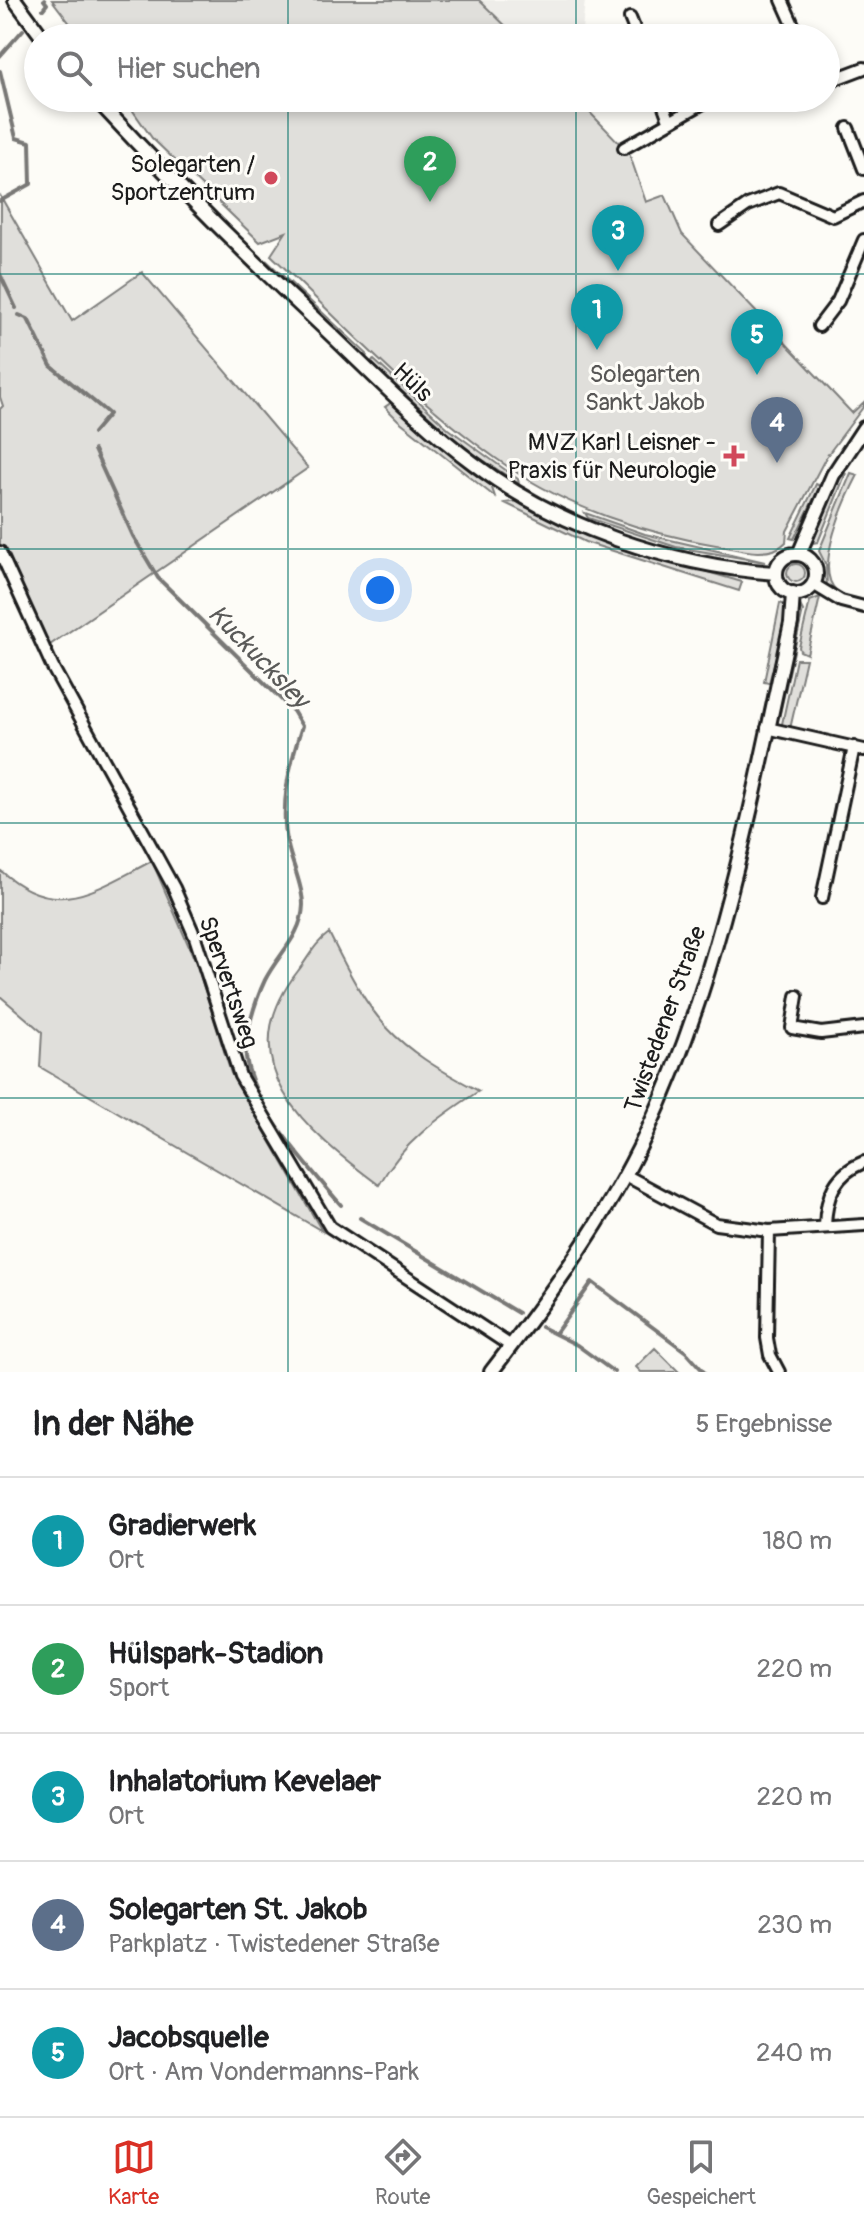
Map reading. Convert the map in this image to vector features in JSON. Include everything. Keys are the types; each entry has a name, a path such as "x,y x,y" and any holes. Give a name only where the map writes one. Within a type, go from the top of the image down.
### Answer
{"street":[{"path":"15,0 33,24"},
{"path":"782,0 793,24"},
{"path":"630,18 632,24"},
{"path":"840,77 864,68"},
{"name":"Hüls","path":"108,112 195,206 424,424 476,465 539,504 610,536 693,560 776,573"},
{"path":"666,112 669,120"},
{"path":"624,148 685,112"},
{"path":"848,128 864,169"},
{"path":"719,225 748,205 779,193 833,216 864,201"},
{"path":"819,326 838,301 864,240"},
{"path":"799,554 833,475 864,428"},
{"name":"Spervertsweg","path":"0,552 53,668 179,899 195,937 240,1076 330,1227 511,1346"},
{"path":"799,554 814,566 813,584 804,592 793,593 783,588 776,573 786,557 799,554"},
{"path":"813,584 832,596 864,607"},
{"name":"Twistedener Straße","path":"491,1372 611,1201 675,1067 716,949 791,623 793,593"},
{"path":"767,728 859,748 822,898"},
{"path":"797,996 792,1028 821,1033 864,1028"},
{"path":"825,1226 826,1207 837,1181 844,1172 864,1162"},
{"path":"625,1175 716,1224 769,1231 864,1225"},
{"path":"769,1231 767,1338 779,1372"}],"shaded area":[{"path":"479,0 585,0 583,24 504,24"}],"green space":[{"path":"52,0 479,0 504,24 70,24"},
{"name":"Solegarten Sankt Jakob","path":"134,112 589,112 629,153 646,202 665,195 682,234 852,413 864,402 864,406 826,457 787,531 786,542 771,551 743,551 689,540 607,517 531,481 444,418 271,255 286,232 260,242 152,138"},
{"path":"1,197 72,321 142,272 308,468 44,649 0,552 0,409 3,406 0,397"},
{"path":"266,260 367,354 366,359 274,272"},
{"path":"374,360 449,429 518,479 519,484 462,446 370,362"},
{"path":"392,402 434,440 490,482 495,497 398,420 385,407"},
{"path":"846,473 818,542 812,543 840,478"},
{"path":"851,473 858,475 839,516 829,551 830,581 837,591 827,588 826,565 819,551"},
{"path":"816,484 820,486 794,539 790,538"},
{"path":"519,501 600,538 742,582 739,591 585,542 505,503"},
{"path":"585,513 645,534 765,562 676,547 588,518"},
{"path":"796,564 805,573 796,582 787,573"},
{"path":"820,597 807,654 799,647 810,601"},
{"path":"780,603 785,605 784,627 769,683 764,682"},
{"path":"801,607 803,611 779,718 777,708"},
{"path":"796,659 806,659 790,729 782,724"},
{"path":"152,861 197,965 231,1073 322,1231 40,1067 42,1032 0,996 0,870 39,894 76,896"},
{"path":"329,933 358,989 387,1028 424,1059 479,1091 436,1121 410,1144 379,1185 302,1119 284,1093 273,1066 270,1036 278,1005 312,951"},
{"path":"655,1348 679,1372 641,1372 636,1367"}],"waterway":[{"name":"Kuckucksley","path":"43,9 47,4 44,0"},
{"name":"Kuckucksley","path":"0,56 23,30"},
{"name":"Kuckucksley","path":"0,71 16,138 30,142 31,184 0,201"},
{"name":"Kuckucksley","path":"0,274 16,308"},
{"name":"Kuckucksley","path":"19,315 28,319 51,366 109,414 93,433"},
{"name":"Kuckucksley","path":"94,450 133,536 158,578 293,711 302,726 285,800 288,846 303,898 302,916 262,988 249,1028 246,1057 250,1076 270,1116 298,1155 341,1205"},
{"name":"Kuckucksley","path":"360,1218 518,1313"},
{"path":"555,1334 592,1282 686,1352 704,1372"},
{"name":"Kuckucksley","path":"541,1327 577,1345 614,1372"}],"place":[{"name":"Solegarten / Sportzentrum","path":"271,178"},
{"name":"Hülspark-Stadion","path":"430,202"},
{"name":"Inhalatorium Kevelaer","path":"618,271"},
{"name":"Gradierwerk","path":"597,350"},
{"name":"Jacobsquelle","path":"757,375"},
{"name":"MVZ Karl Leisner - Praxis für Neurologie","path":"734,456"},
{"name":"Solegarten St. Jakob","path":"777,463"}]}
